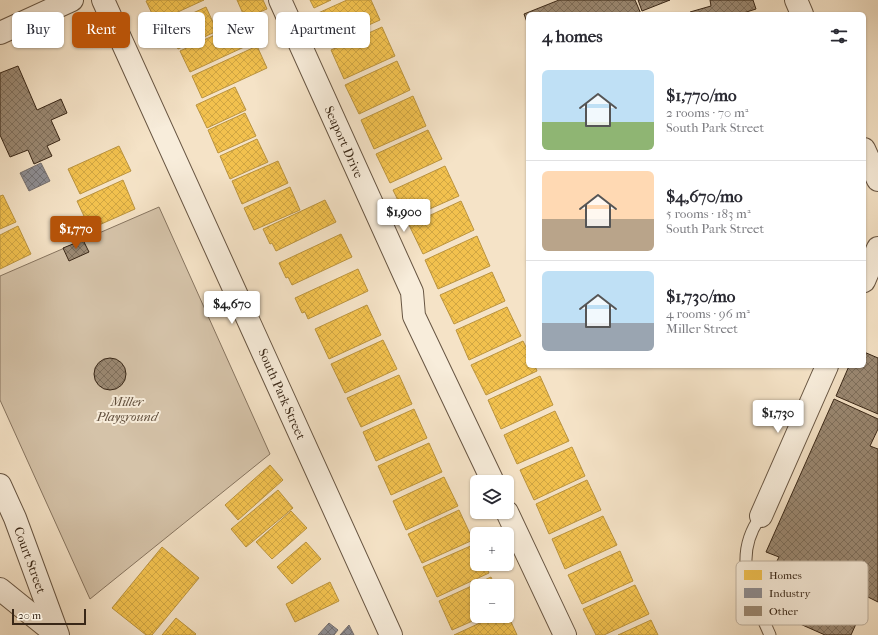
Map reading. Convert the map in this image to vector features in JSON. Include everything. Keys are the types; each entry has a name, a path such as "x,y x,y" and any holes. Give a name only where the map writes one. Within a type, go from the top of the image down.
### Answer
{"street":[{"path":"0,33 72,0"},
{"name":"South Park Street","path":"103,0 391,635"},
{"name":"Seaport Drive","path":"280,0 412,292 414,316 490,475"},
{"path":"866,153 878,180"},
{"path":"866,276 878,248"},
{"path":"761,516 826,368"},
{"name":"Court Street","path":"0,486 15,518 57,635"},
{"path":"510,519 566,635"},
{"path":"0,589 57,635"}],"lane":[{"path":"746,561 749,540 754,526 761,516"},
{"path":"766,625 770,635"}],"green space":[{"name":"Miller Playground","path":"159,207 270,454 90,599 0,400 0,276"}],"building: Homes":[{"path":"204,0 178,12 151,12 146,1"},
{"path":"237,0 263,0 267,9 260,12 242,12"},
{"path":"310,0 331,0 314,8"},
{"path":"347,0 371,0 380,20 370,24 370,12 320,12"},
{"path":"206,7 213,22 213,33 205,37 205,12 195,12"},
{"path":"382,27 395,56 344,79 331,50 335,48 370,48 370,32"},
{"path":"213,36 213,48 242,48 190,72 180,51 186,48 205,48 205,39"},
{"path":"253,48 258,48 267,68 202,98 192,76"},
{"path":"397,61 410,90 359,114 345,85"},
{"path":"235,87 246,110 207,128 196,105"},
{"path":"413,96 426,126 374,149 361,120"},
{"path":"245,113 256,136 218,153 208,130"},
{"path":"428,130 442,159 390,183 376,154"},
{"path":"257,139 268,162 230,179 220,156"},
{"path":"119,146 131,171 80,194 68,169"},
{"path":"278,161 288,183 242,204 232,181"},
{"path":"445,166 459,196 407,219 393,190"},
{"path":"123,180 135,209 90,229 77,201"},
{"path":"290,187 300,210 254,230 244,208"},
{"path":"3,195 16,222 0,229 0,196"},
{"path":"325,200 336,222 276,251 272,243 270,244 263,229"},
{"path":"461,201 474,230 423,254 409,225"},
{"path":"18,226 31,254 0,269 0,235"},
{"path":"341,234 352,257 292,285 288,277 286,278 279,263"},
{"path":"477,236 490,266 438,289 425,260"},
{"path":"358,269 368,291 308,319 305,312 302,313 295,298"},
{"path":"492,272 505,301 454,324 440,295"},
{"path":"367,305 381,335 329,359 315,329"},
{"path":"507,307 521,336 469,360 456,330"},
{"path":"383,340 397,369 345,393 331,364"},
{"path":"523,341 526,347 526,368 536,368 537,371 486,395 471,365"},
{"path":"399,375 412,404 361,427 347,398"},
{"path":"540,376 553,405 501,429 488,400"},
{"path":"414,409 427,438 376,461 363,432"},
{"path":"555,411 569,441 517,464 504,435"},
{"path":"429,443 442,472 391,495 378,466"},
{"path":"572,447 585,476 534,500 520,470"},
{"path":"270,465 283,480 238,520 225,505"},
{"path":"444,477 458,506 406,530 393,501"},
{"path":"587,480 601,510 549,534 536,504"},
{"path":"278,490 293,508 246,547 231,529"},
{"path":"459,510 470,534 470,541 422,563 408,534"},
{"path":"291,511 307,528 272,559 256,542"},
{"path":"603,516 617,545 565,569 552,539"},
{"path":"306,542 321,559 292,584 277,567"},
{"path":"470,546 470,571 488,571 489,573 476,579 470,579 470,582 437,597 423,567"},
{"path":"162,547 199,578 152,635 146,635 112,608"},
{"path":"620,551 633,581 582,604 568,575"},
{"path":"330,582 339,601 295,622 286,604"},
{"path":"635,585 649,614 604,635 596,635 583,609"},
{"path":"470,587 470,622 452,630 439,601"},
{"path":"176,618 196,634 162,635"},
{"path":"651,620 658,635 618,635"},
{"path":"480,623 512,623 517,635 454,635"}],"building: Industry":[{"path":"41,163 50,181 29,191 20,173"},
{"path":"329,623 338,630 334,635 318,635"},
{"path":"349,625 354,635 340,635"}],"building: Other":[{"path":"559,0 635,0 640,12 529,12"},
{"path":"638,0 670,0 642,11"},
{"path":"710,0 753,0 756,9 746,12 690,12 711,6"},
{"path":"18,66 37,110 61,99 67,113 51,120 60,140 47,146 52,156 34,164 28,150 10,157 0,135 0,73"},
{"path":"83,240 89,252 69,261 63,248"},
{"path":"866,353 878,358 878,414 836,396 848,368 866,368"},
{"path":"110,358 121,363 126,374 121,385 110,390 99,385 94,374 99,363"},
{"path":"834,399 878,419 878,429 870,446 878,449 878,602 868,597 868,561 777,561 779,557 766,552"},
{"path":"802,625 855,625 851,635 825,635"}]}
